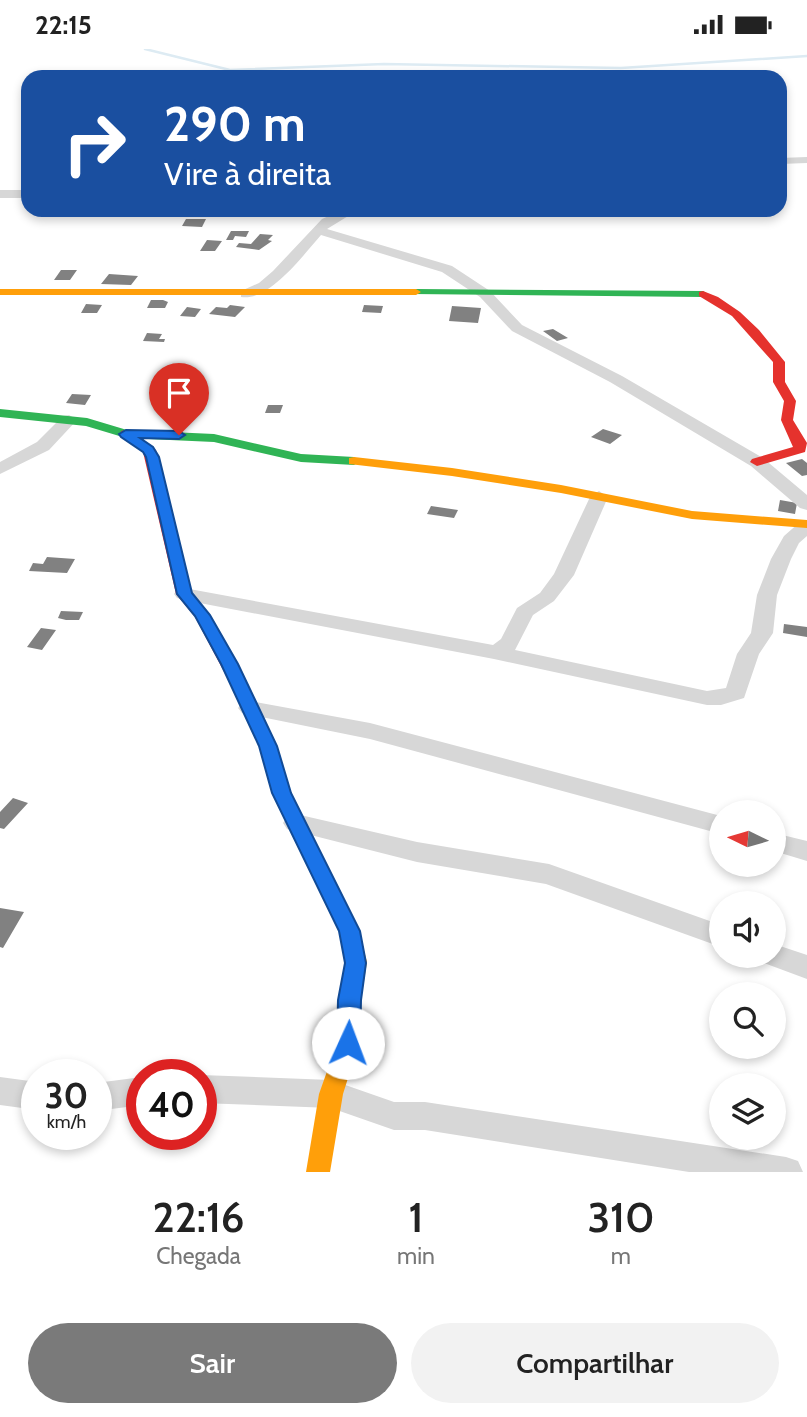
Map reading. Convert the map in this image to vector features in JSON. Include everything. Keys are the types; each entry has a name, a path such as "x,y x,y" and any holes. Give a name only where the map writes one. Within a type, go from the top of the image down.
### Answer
{"street":[{"path":"787,161 807,160"},
{"path":"0,194 21,194"},
{"path":"246,294 264,286 326,222 337,217"},
{"path":"320,231 447,269 485,294 517,328 615,379 757,462 807,504"},
{"path":"0,292 698,292 715,299 773,353 781,370 779,382 790,401 787,420 800,443 800,449 757,462"},
{"path":"0,413 98,424 126,434 149,450 152,457 184,594 202,615 250,708 268,746 281,793 349,931 356,963 350,1000 348,1043 331,1094 318,1172"},
{"path":"0,469 43,446 69,420"},
{"path":"126,434 214,438 301,458 379,463 452,472 692,515 807,525"},
{"path":"494,652 503,650 512,643 525,611 548,596 566,574 599,497"},
{"path":"184,594 494,652 706,698 730,697 737,693 748,655 762,633 767,595 781,559 791,540 807,525"},
{"path":"250,708 370,731 709,822"},
{"path":"296,823 417,852 550,874 709,932"},
{"path":"786,845 807,851"},
{"path":"786,959 807,967"},
{"path":"217,1090 331,1094 394,1116 425,1116 786,1172"},
{"path":"0,1091 21,1094"}],"building":[{"path":"186,219 206,219 202,227 182,226"},
{"path":"231,231 249,231 246,237 235,236 233,240 226,240"},
{"path":"260,234 273,235 268,240 272,241 259,250 236,247 239,243 251,244"},
{"path":"207,240 222,241 215,251 200,251"},
{"path":"61,270 77,270 70,280 54,280"},
{"path":"109,274 138,276 131,285 101,284"},
{"path":"151,300 168,302 165,308 147,308"},
{"path":"86,304 102,305 97,313 81,313"},
{"path":"230,305 245,307 235,317 209,314 216,307 227,308"},
{"path":"364,305 383,306 381,313 362,312"},
{"path":"452,306 481,308 478,323 449,321"},
{"path":"187,307 201,309 195,317 180,316"},
{"path":"553,329 568,338 557,341 543,331"},
{"path":"147,333 162,334 159,339 165,339 164,342 143,341"},
{"path":"72,394 91,395 85,405 66,403"},
{"path":"268,405 283,405 280,413 265,413"},
{"path":"603,429 622,435 610,444 591,437"},
{"path":"802,459 807,463 807,475 802,476 786,463"},
{"path":"780,500 797,503 795,514 778,511"},
{"path":"431,506 458,510 454,518 427,514"},
{"path":"47,557 75,559 67,573 29,571 33,563 43,564"},
{"path":"61,611 83,612 79,620 66,620 58,618"},
{"path":"784,624 807,627 807,637 783,633"},
{"path":"41,628 56,630 42,650 27,647"},
{"path":"13,798 28,803 4,829 0,828 0,812"},
{"path":"0,908 24,912 3,948 0,947"}],"waterway":[{"path":"145,49 230,70 384,64 621,68 807,56"}],"traffic: fast":[{"path":"416,292 703,294"},
{"path":"0,413 87,422 126,434 214,438 301,458 354,461"}],"traffic: slow":[{"path":"0,292 416,292"},
{"path":"354,461 452,472 561,489 692,515 807,524"},
{"path":"237,681 268,746 281,793 349,931 356,962 350,1000 348,1043 331,1094 318,1172"}],"traffic: jam":[{"path":"703,294 736,314 755,332 779,362 779,382 790,401 787,420 800,443 800,449 757,462"},
{"path":"126,434 149,450 184,594 202,615 237,681"}],"route":[{"path":"179,435 126,434 149,450 167,515 184,594 202,615 229,664 268,746 281,793 349,931 356,963 350,1000 348,1043"}]}
